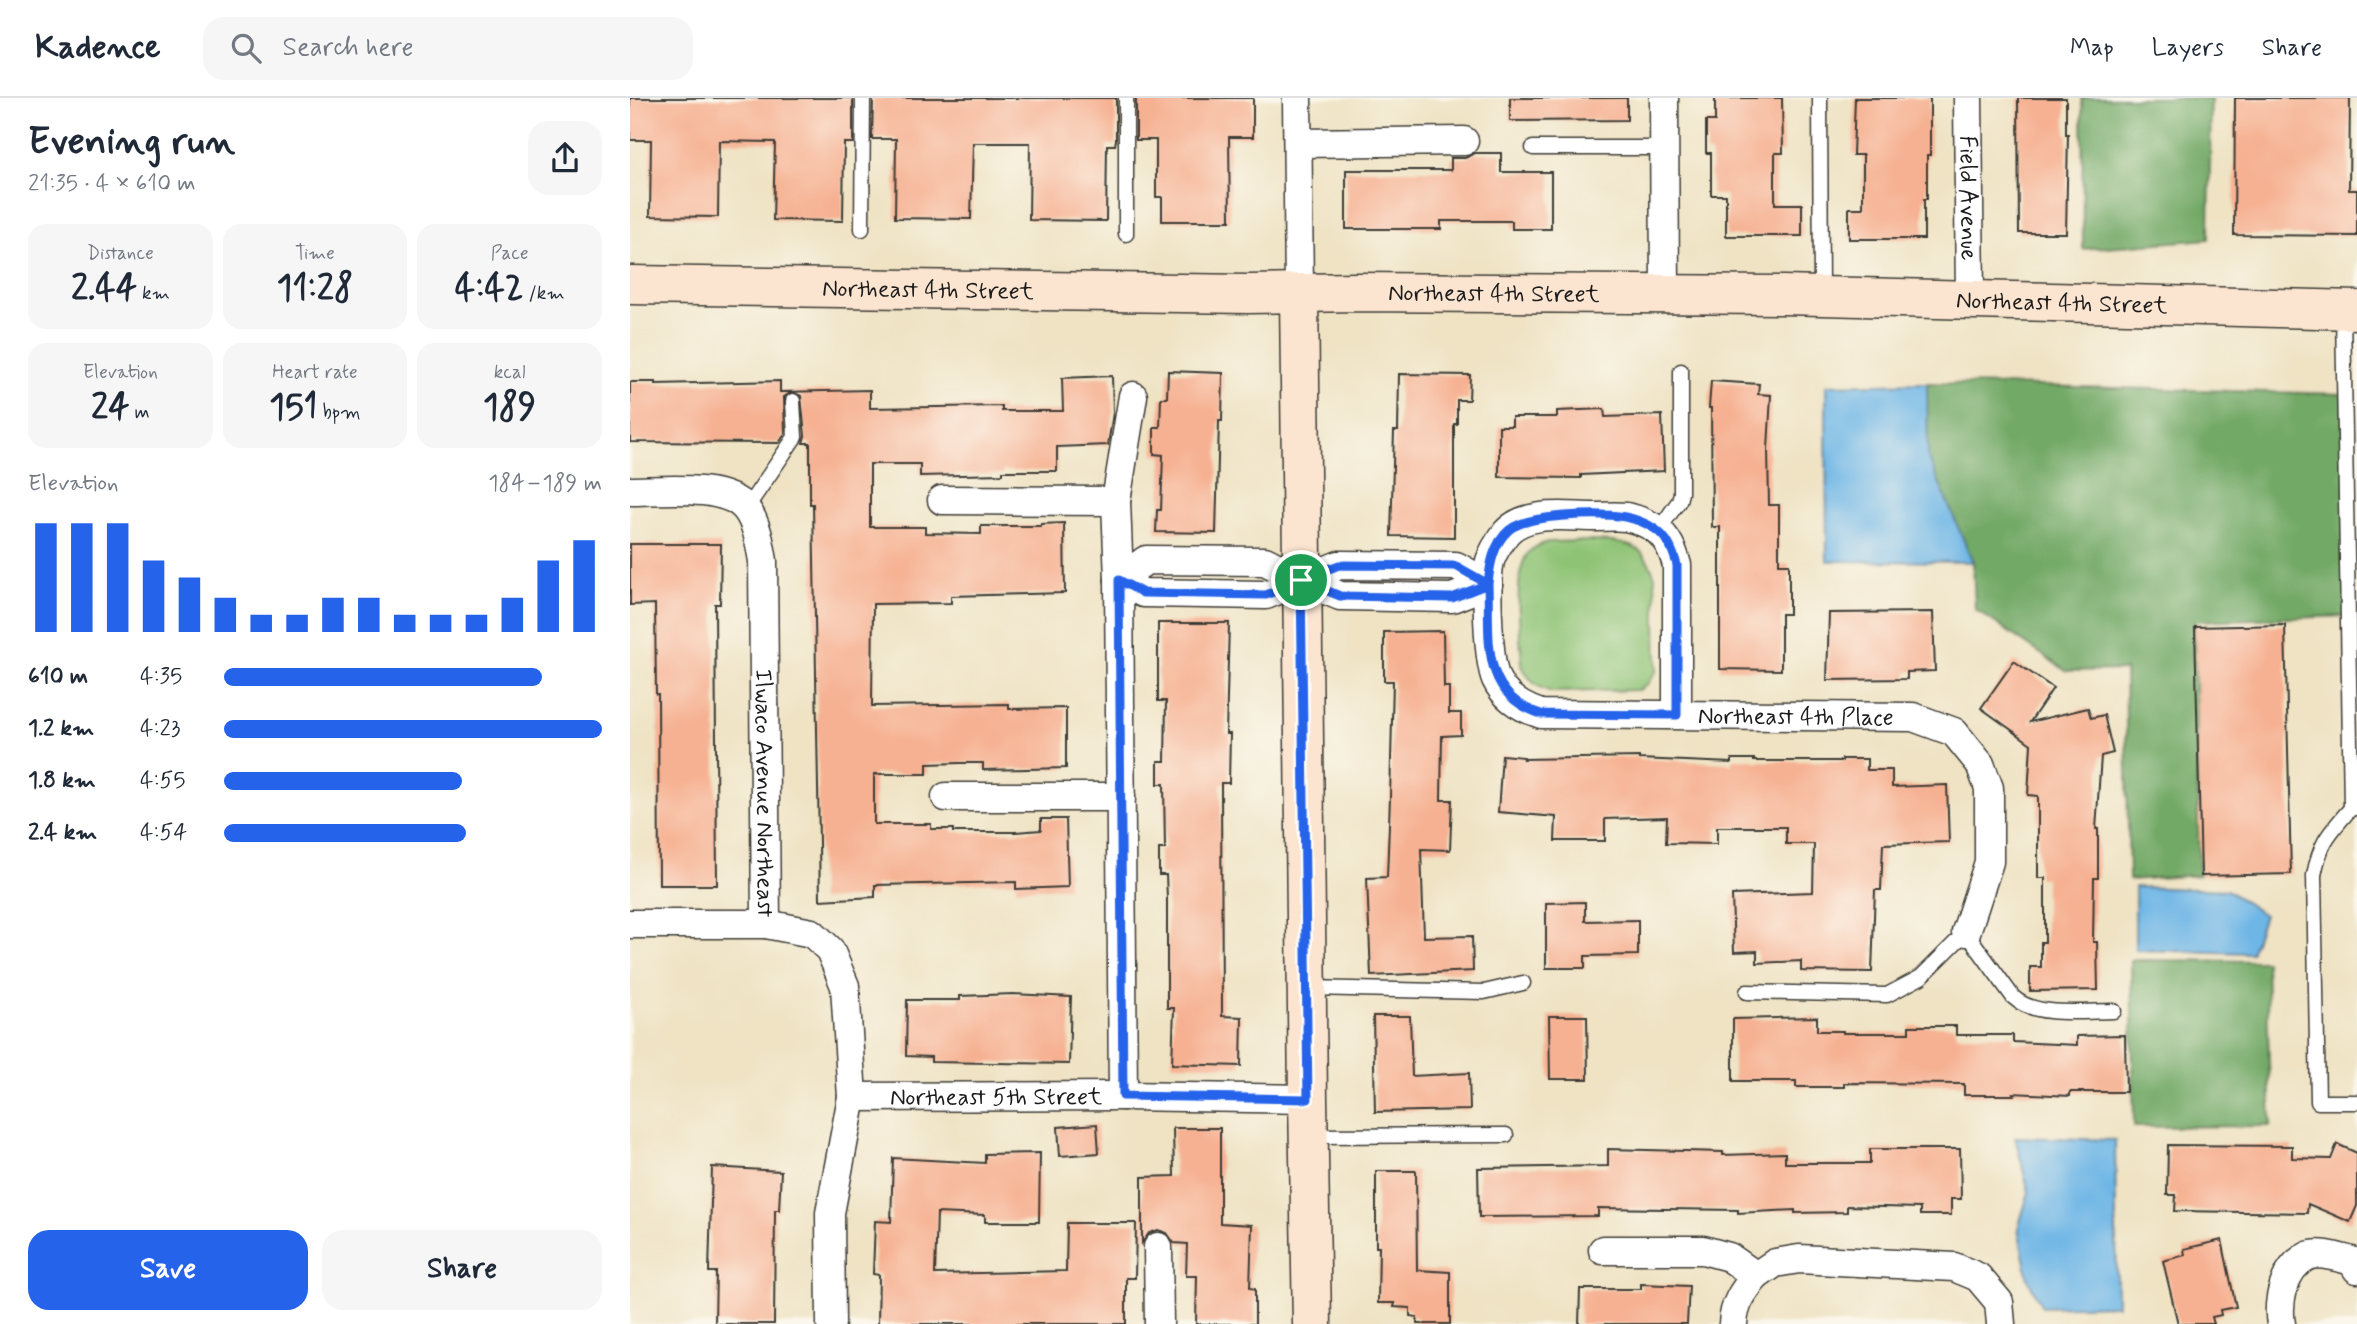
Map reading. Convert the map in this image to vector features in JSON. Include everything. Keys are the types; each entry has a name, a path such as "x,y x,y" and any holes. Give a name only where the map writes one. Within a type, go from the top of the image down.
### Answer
{"main road":[{"name":"Northeast 4th Street","path":"630,285 1299,293 1821,295 2350,310"},
{"path":"1299,293 1312,1324"}],"street":[{"path":"1297,98 1299,293"},
{"path":"1664,98 1665,295"},
{"name":"Field Avenue","path":"1968,98 1970,299"},
{"path":"1298,143 1464,141"},
{"path":"1123,1096 1116,500 1133,396"},
{"path":"630,491 725,494 746,509"},
{"path":"942,500 1116,500"},
{"name":"Ilwaco Avenue Northeast","path":"746,509 757,533 763,561 766,924 812,933 830,950 845,986 852,1097 830,1213 831,1324"},
{"name":"Northeast 4th Place","path":"1677,715 1677,565 1672,547 1658,531 1624,517 1544,517 1522,522 1508,531 1490,561 1488,584 1491,657 1495,678 1504,692 1522,708 1541,714 1913,717 1954,732 1980,764 1989,788 1989,862 1966,932"},
{"path":"1119,580 1146,560 1265,561 1340,596 1452,598 1488,584"},
{"path":"946,797 1121,797"},
{"path":"630,924 766,924"},
{"name":"Northeast 5th Street","path":"852,1097 1123,1096 1308,1117"},
{"path":"1158,1247 1159,1324"},
{"path":"1603,1250 1703,1250 1729,1257 1756,1276"},
{"path":"2281,1324 2279,1312 2282,1289 2294,1268 2309,1255 2352,1261 2357,1269"},
{"path":"1733,1324 1734,1311 1742,1293 1756,1276 1775,1264 1799,1259 1954,1267 1978,1277 1999,1302 2001,1324"}],"lane":[{"path":"862,229 863,98"},
{"path":"1126,98 1126,234"},
{"path":"1820,98 1821,295"},
{"path":"1533,148 1664,148"},
{"path":"2350,310 2354,808 2327,836 2319,850 2314,876 2318,1102 2357,1102"},
{"path":"1658,531 1681,493 1681,371"},
{"path":"746,509 795,437 793,401"},
{"path":"1747,992 1887,995 1921,977 1966,932 2021,1005 2046,1011 2114,1011"},
{"path":"1307,988 1484,992 1523,983"},
{"name":"Northeast 5th Street","path":"1308,1117 1506,1135"}],"green space":[{"path":"2082,98 2211,98 2209,239 2083,249"},
{"path":"1927,383 2345,394 2348,616 2194,621 2199,875 2129,880 2125,670 2066,671 1975,609 1973,562 1928,457"},
{"path":"1547,542 1610,542 1633,547 1646,558 1655,577 1657,670 1647,685 1639,690 1553,692 1538,686 1528,676 1522,666 1520,575 1528,553"},
{"path":"2131,960 2266,961 2271,1126 2134,1127"}],"water":[{"path":"1927,383 1928,457 1973,562 1827,561 1826,385"},
{"path":"2135,887 2227,890 2264,915 2251,953 2135,950"},
{"path":"2015,1137 2115,1140 2117,1305 2042,1307 2028,1279 2018,1228 2029,1192"}],"building":[{"path":"630,98 853,98 853,143 844,143 843,221 773,220 775,142 719,141 718,217 650,216 651,140 630,140"},
{"path":"873,98 1116,98 1116,140 1115,145 1107,145 1106,221 1029,220 1030,143 973,143 971,219 895,218 896,139 872,139"},
{"path":"1136,98 1253,98 1253,137 1229,137 1230,221 1162,221 1162,197 1156,197 1156,140 1136,140"},
{"path":"1510,98 1627,98 1627,120 1510,121"},
{"path":"1715,98 1782,98 1783,153 1775,153 1775,204 1802,204 1802,236 1726,236 1726,195 1711,195 1711,153 1706,153 1706,121 1715,121"},
{"path":"1855,98 1930,98 1930,155 1927,155 1924,239 1849,239 1849,208 1863,208 1863,155 1853,155"},
{"path":"2018,98 2066,98 2066,233 2019,233"},
{"path":"2235,98 2350,98 2349,190 2357,190 2357,236 2234,235"},
{"path":"1475,153 1501,153 1501,172 1551,172 1551,229 1512,229 1512,221 1441,221 1441,229 1346,229 1346,170 1451,170 1451,158 1465,158"},
{"path":"1168,371 1223,373 1216,533 1156,532 1157,510 1161,510 1163,455 1154,454 1154,427 1160,427 1161,398 1167,398"},
{"path":"1399,374 1470,375 1469,400 1457,400 1457,424 1454,424 1454,537 1391,536 1394,431 1398,431"},
{"path":"1112,376 1113,413 1108,445 1057,447 1057,471 920,476 920,464 870,464 870,527 925,527 925,533 981,534 981,526 1041,526 1064,523 1065,593 951,596 951,603 873,604 872,706 1009,704 1009,709 1066,708 1066,768 983,770 983,763 927,764 927,774 874,774 874,824 931,824 931,829 953,829 953,832 1015,832 1041,830 1041,819 1066,819 1068,887 1016,889 1016,882 875,885 875,897 820,900 813,504 810,504 810,443 803,443 805,436 801,396 792,392 784,397 785,434 779,443 630,442 630,382 656,384 780,381 780,392 870,390 870,408 1002,406 1002,411 1063,411 1062,378"},
{"path":"1711,381 1759,384 1758,394 1771,395 1769,505 1779,505 1779,564 1789,564 1789,614 1781,614 1781,670 1720,669 1720,527 1712,527 1709,408"},
{"path":"1604,409 1605,417 1662,415 1664,471 1581,475 1581,478 1499,477 1499,426 1512,426 1512,417 1557,417 1557,411"},
{"path":"630,544 721,544 720,604 715,604 717,885 659,885 655,604 630,605"},
{"path":"1933,612 1935,671 1907,672 1907,679 1827,680 1829,613"},
{"path":"1158,623 1229,623 1226,734 1230,734 1229,783 1221,783 1222,1016 1242,1017 1241,1066 1172,1064 1174,1008 1167,1008 1166,875 1159,875 1159,849 1165,849 1164,784 1158,784 1158,761 1165,761 1166,701 1158,701"},
{"path":"2285,625 2291,874 2201,876 2195,627"},
{"path":"1443,631 1444,687 1449,687 1449,713 1461,713 1461,735 1442,736 1441,800 1452,800 1450,850 1421,849 1424,937 1472,936 1473,971 1371,976 1367,878 1387,877 1390,798 1393,681 1384,681 1384,632"},
{"path":"2014,661 2053,688 2030,722 2088,708 2091,718 2104,715 2113,753 2101,756 2096,829 2098,878 2094,878 2093,942 2097,942 2098,990 2030,991 2030,967 2041,967 2041,942 2045,942 2045,878 2038,878 2038,796 2028,795 2031,744 1981,708"},
{"path":"1502,755 1524,757 1523,759 1639,757 1732,763 1732,759 1867,759 1867,770 1892,770 1892,787 1947,785 1949,842 1883,844 1881,890 1875,890 1872,972 1801,971 1801,961 1757,963 1757,951 1734,952 1732,895 1813,892 1814,844 1786,844 1786,827 1717,827 1717,844 1666,843 1667,817 1605,819 1605,841 1555,841 1556,817 1498,812"},
{"path":"1585,902 1585,921 1638,920 1638,955 1585,956 1585,968 1546,968 1546,903"},
{"path":"1013,994 1071,997 1069,1064 931,1062 931,1057 906,1056 907,1000 960,1000 960,996"},
{"path":"1373,1016 1410,1016 1412,1076 1469,1073 1470,1110 1375,1112"},
{"path":"1549,1016 1587,1016 1588,1079 1550,1079"},
{"path":"1817,1017 1817,1031 1843,1033 1909,1033 1909,1026 1956,1026 1956,1035 2013,1035 2013,1042 2077,1045 2077,1036 2125,1035 2126,1092 2070,1092 2070,1096 2013,1093 2014,1095 1964,1095 1964,1084 1844,1083 1844,1087 1796,1087 1796,1081 1733,1081 1733,1019"},
{"path":"1097,1124 1099,1153 1060,1156 1058,1127"},
{"path":"1173,1128 1220,1128 1220,1223 1252,1225 1250,1288 1255,1289 1255,1324 1196,1324 1197,1276 1186,1276 1187,1244 1174,1243 1167,1233 1158,1230 1149,1233 1142,1243 1142,1177 1174,1176"},
{"path":"2337,1144 2357,1153 2357,1206 2350,1222 2308,1204 2307,1213 2175,1211 2176,1195 2167,1195 2168,1145 2292,1146 2292,1158 2331,1159"},
{"path":"1608,1149 1723,1152 1723,1155 1785,1153 1785,1163 1870,1163 1870,1149 1960,1149 1961,1199 1951,1199 1951,1215 1920,1215 1920,1208 1847,1206 1847,1212 1795,1213 1795,1210 1738,1213 1738,1210 1598,1208 1598,1216 1479,1217 1478,1168 1608,1166"},
{"path":"1040,1153 1039,1222 985,1222 985,1215 937,1213 935,1274 1066,1271 1067,1223 1136,1223 1135,1278 1126,1278 1126,1324 878,1324 879,1275 873,1274 875,1221 891,1222 893,1158 985,1163 985,1154"},
{"path":"712,1167 781,1171 779,1210 775,1210 774,1324 715,1324 716,1272 709,1272"},
{"path":"1376,1171 1416,1171 1417,1270 1450,1272 1450,1324 1417,1324 1417,1317 1410,1316 1410,1308 1394,1307 1395,1303 1378,1303"},
{"path":"2222,1240 2236,1307 2220,1310 2221,1315 2212,1317 2214,1324 2178,1324 2163,1261 2185,1255 2184,1249"},
{"path":"1641,1284 1689,1286 1687,1324 1579,1324 1580,1289 1641,1289"}],"route":[{"path":"1301,580 1266,595 1143,593 1119,580 1123,1096 1308,1099 1301,580 1340,596 1452,598 1488,584 1491,657 1495,678 1504,692 1522,708 1541,714 1677,715 1677,565 1672,547 1658,531 1641,522 1624,517 1544,517 1522,522 1508,531 1495,549 1490,561 1488,584 1456,566 1339,565 1301,580"}]}
